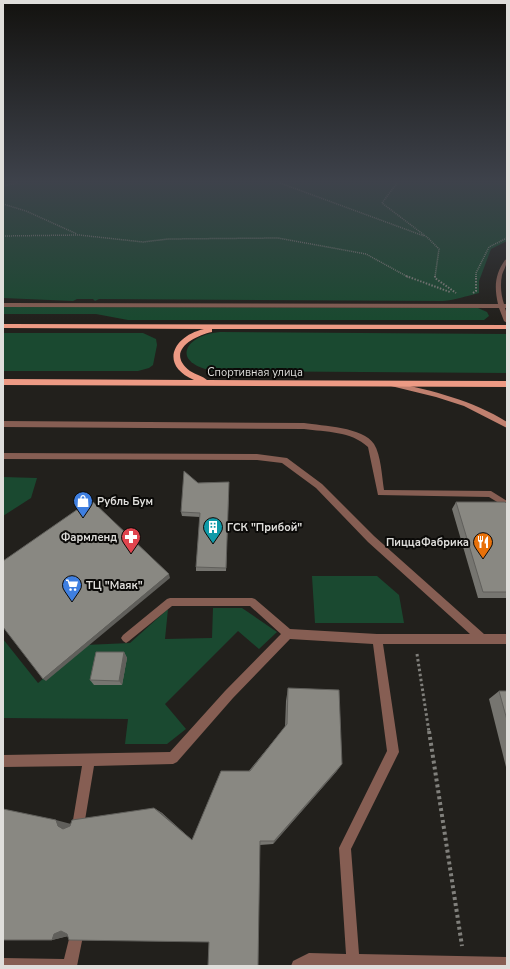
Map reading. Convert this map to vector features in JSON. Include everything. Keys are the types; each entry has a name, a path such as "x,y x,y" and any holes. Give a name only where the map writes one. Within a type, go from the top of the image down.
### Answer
{"main road":[{"path":"3,326 507,327"},
{"path":"212,382 195,378 183,370 177,363 177,353 181,344 188,337 200,332 221,327"},
{"name":"Спортивная улица","path":"3,382 507,384"},
{"path":"386,383 435,394 472,406 507,425"}],"street":[{"path":"507,261 504,264 498,280 498,292 504,306 507,321"},
{"path":"3,305 504,306"},
{"path":"3,424 304,426 341,431 361,437 372,446 381,493 491,494 507,506"},
{"path":"3,456 257,457 284,460 319,486 371,539 481,638"},
{"path":"126,638 170,602 178,601 252,602 288,634 377,639 507,639"},
{"path":"3,761 173,758 194,732 264,657 288,634"},
{"path":"352,960 345,848 393,752 377,639"},
{"path":"78,826 89,760"},
{"path":"70,966 76,936"},
{"path":"298,966 309,960 507,964"},
{"path":"3,965 66,966"}],"path":[{"path":"64,228 79,235"},
{"path":"402,228 428,238"},
{"path":"3,236 79,235 143,242 168,239 278,238 366,254 406,276 456,294 435,278 439,249 415,228"},
{"path":"469,294 476,291 476,272 489,247 507,238"},
{"path":"415,638 464,962"}],"green space":[{"path":"3,228 507,228 507,241 491,249 479,281 479,293 443,301 99,299 95,301 93,299 77,299 73,301 3,298"},
{"path":"3,307 478,308 487,312 489,316 484,320 128,320 96,314 3,314"},
{"path":"220,332 507,334 507,373 214,371 200,367 191,362 187,356 187,350 191,344 198,338 208,334"},
{"path":"3,333 143,333 156,339 157,345 153,365 149,368 138,371 3,371"},
{"path":"3,477 37,478 31,498 3,516"},
{"path":"312,576 377,576 399,595 404,623 315,623"},
{"path":"213,608 242,608 277,632 259,649 238,631 165,704 186,729 167,744 125,744 128,719 3,718 3,639 38,683 85,645 130,643 168,609 165,639 212,638"}],"building":[{"name":"ГСК \"Прибой\"","path":"184,471 198,483 229,482 226,568 196,567 200,513 181,512"},
{"name":"ТЦ \"Маяк\"","path":"91,500 169,574 43,679 3,627 3,561"},
{"path":"456,502 505,502 507,504 507,592 483,592"},
{"path":"96,652 124,652 119,681 90,680"},
{"path":"288,688 339,690 342,764 274,841 260,841 258,966 208,966 209,942 69,940 67,934 61,931 54,934 52,940 3,940 3,809 56,820 58,826 63,829 70,826 72,820 154,808 192,840 221,771 250,771 287,724"},
{"path":"499,691 507,691 507,720"}],"place":[{"name":"Рубль Бум","path":"83,518"},
{"name":"ГСК \"Прибой\"","path":"213,544"},
{"name":"Фармленд","path":"131,554"},
{"name":"ПиццаФабрика","path":"483,559"},
{"name":"ТЦ \"Маяк\"","path":"72,602"}]}
